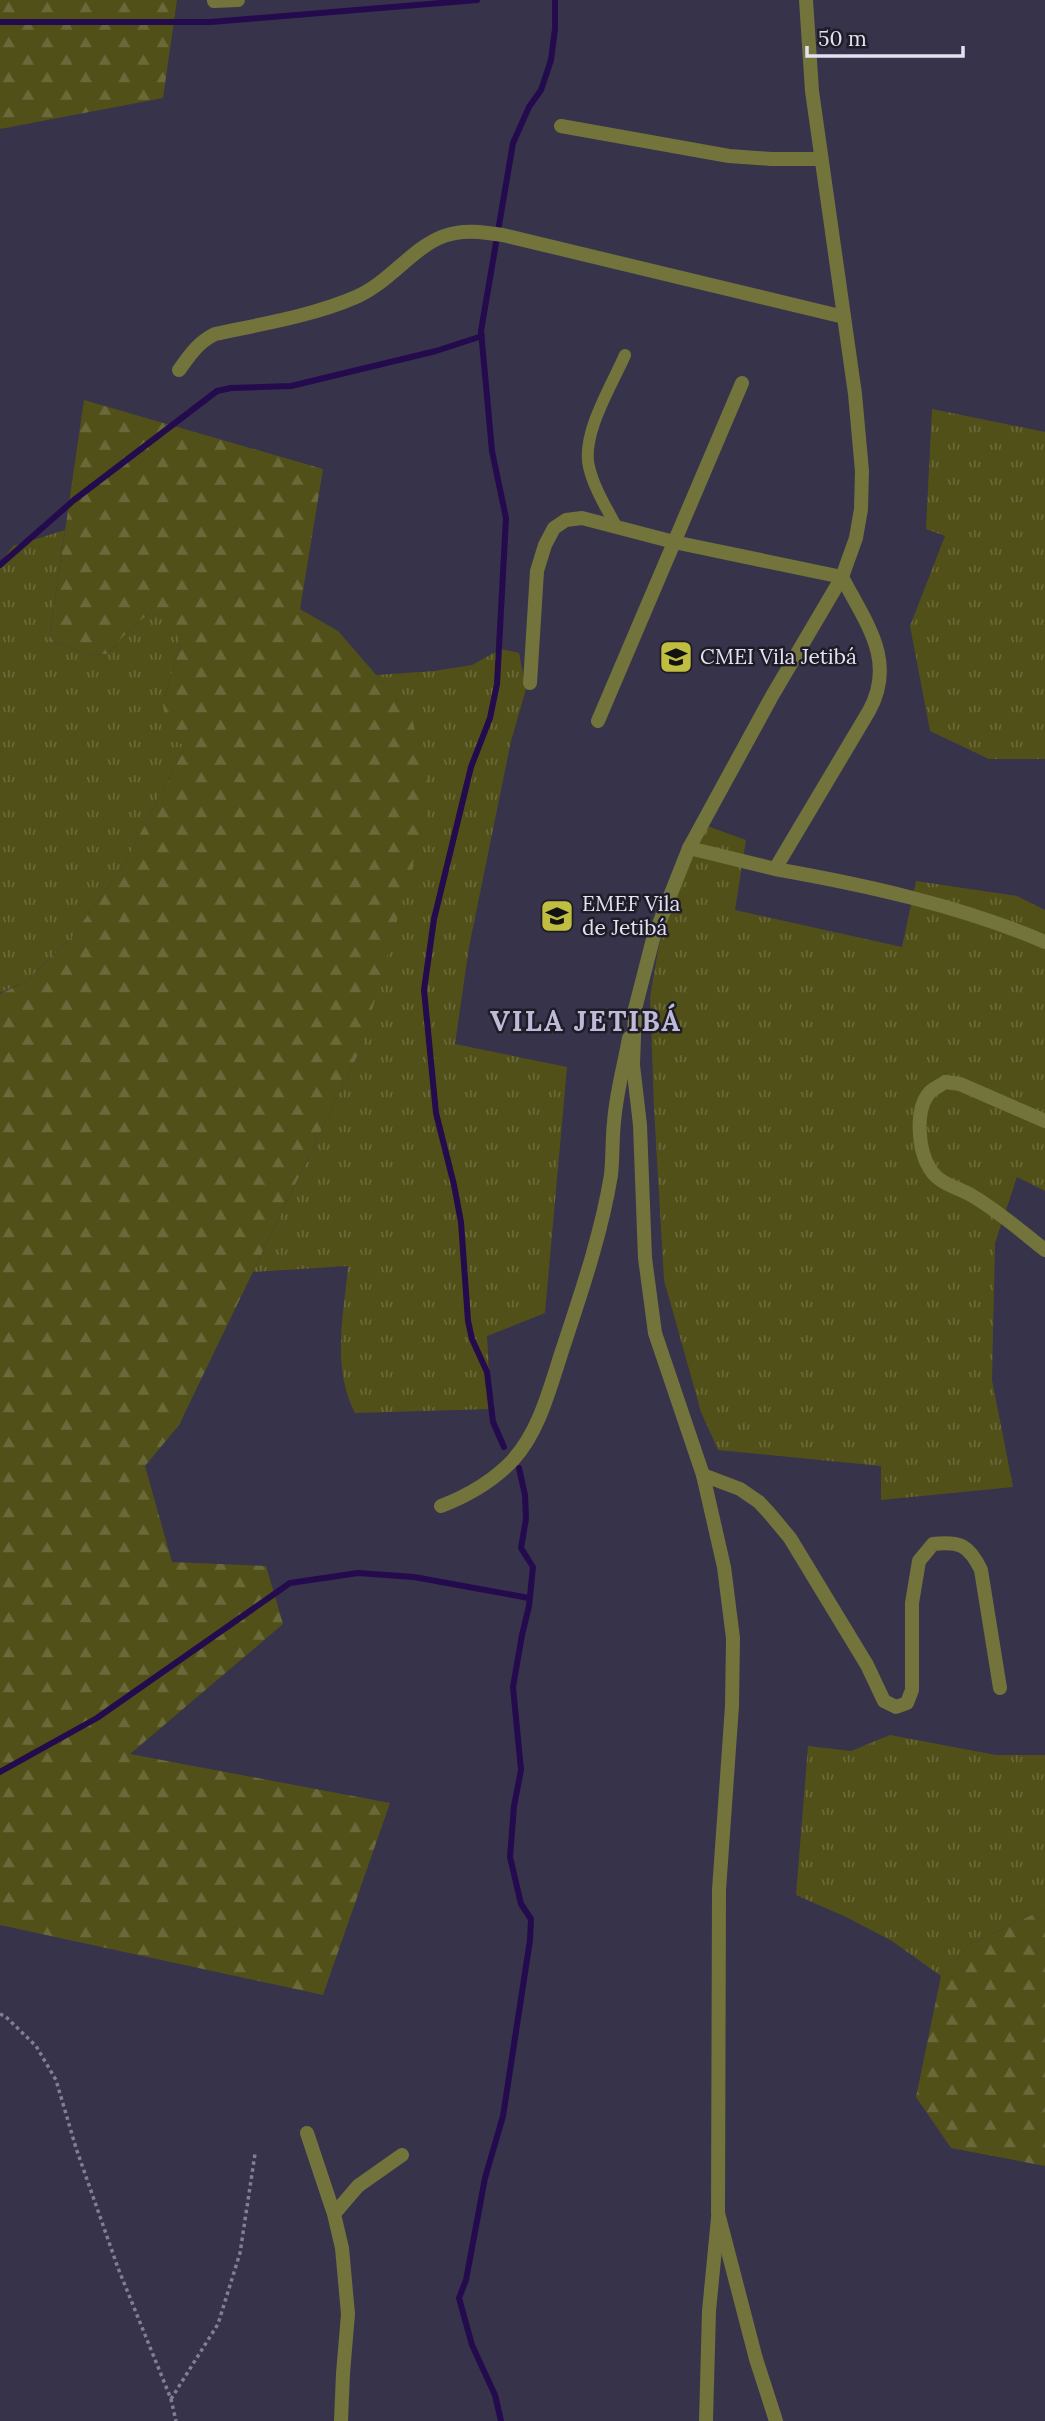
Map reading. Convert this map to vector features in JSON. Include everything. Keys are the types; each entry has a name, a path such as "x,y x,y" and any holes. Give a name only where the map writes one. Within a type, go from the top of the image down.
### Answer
{"street":[{"path":"214,1 238,0"},
{"path":"441,1506 459,1499 512,1461 532,1432 545,1405 575,1313 600,1223 611,1173 614,1120 635,1009 653,939 689,848 772,696 842,577 858,528 862,471 855,394 812,91 806,0"},
{"path":"561,126 729,156 821,159"},
{"path":"179,370 195,347 215,334 296,316 355,298 378,286 423,248 443,236 462,232 503,235 844,317"},
{"path":"598,721 742,383"},
{"path":"530,683 537,571 545,545 554,528 566,520 582,518 674,542 842,577"},
{"path":"775,869 878,695 882,673 878,646 842,577"},
{"path":"689,848 963,912 1009,926 1045,942"},
{"path":"635,1009 633,1065 640,1125 645,1258 655,1333 703,1475 724,1567 733,1638 732,1706 719,1890 718,2213 709,2311 706,2421"},
{"path":"1045,1121 960,1084 945,1082 930,1092 920,1121 922,1147 930,1170 949,1186 970,1194 1045,1250"},
{"path":"703,1475 740,1489 759,1502 790,1538 867,1665 884,1701 896,1707 907,1703 912,1690 912,1603 919,1561 933,1544 952,1542 973,1553 981,1570 1000,1688"},
{"path":"307,2133 334,2214 342,2248 348,2314 341,2421"},
{"path":"334,2214 358,2186 402,2155"},
{"path":"718,2213 756,2359 776,2421"}],"lane":[{"path":"616,526 594,484 588,464 588,450 591,431 625,355"}],"path":[{"path":"0,2014 36,2046 56,2080 76,2148 118,2269 171,2399 176,2421"},
{"path":"171,2399 218,2324 240,2253 255,2154"}],"green space":[{"path":"0,0 177,0 163,98 0,129"},
{"path":"84,400 323,469 300,609 338,631 411,715 432,795 362,1046 179,1425 145,1466 172,1562 266,1566 283,1624 130,1754 390,1803 323,1995 0,1925 0,994 25,982 72,937 126,861 186,746 169,739 163,705 180,644 171,617 150,613 132,627 107,654 90,655 49,641"},
{"path":"932,409 1045,432 1045,759 989,759 930,731 910,626 945,536 926,529"},
{"path":"65,530 49,641 90,655 107,654 132,627 150,613 172,617 180,644 163,705 186,746 126,861 72,937 25,982 0,993 0,563 13,546"},
{"path":"501,649 519,653 526,689 511,741 469,947 455,1044 567,1067 545,1313 487,1336 491,1409 355,1413 343,1377 341,1359 348,1266 253,1272 362,1046 411,715 376,675 472,665"},
{"path":"699,823 746,840 735,910 902,947 916,881 1017,896 1045,910 1045,1191 1017,1177 995,1243 992,1380 1013,1487 881,1500 881,1466 718,1450 701,1412 664,1280 650,997 659,945"},
{"path":"890,1735 996,1755 1045,1755 1045,1909 968,1945 941,1976 892,1941 796,1895 808,1746 851,1751"},
{"path":"1045,1909 1045,2166 951,2148 916,2097 941,1976 968,1945"}],"waterway":[{"path":"0,22 211,22 477,0"},
{"path":"504,1447 493,1422 487,1372 472,1339 468,1321 461,1222 436,1113 424,990 434,919 471,767 490,718 497,684 506,518 492,451 481,331 513,143 529,107 541,90 551,60 555,0"},
{"path":"0,565 74,500 217,391 291,386 436,351 482,336"},
{"path":"501,2421 495,2395 472,2345 459,2298 466,2280 485,2178 503,2116 530,1940 531,1919 521,1904 510,1857 514,1806 521,1770 513,1687 529,1606 533,1567 521,1548 526,1519 525,1495 519,1468"},
{"path":"0,1772 97,1718 290,1583 358,1573 414,1577 529,1598"}],"place":[{"name":"CMEI Vila Jetibá","path":"676,657"},
{"name":"EMEF Vila de Jetibá","path":"557,916"}],"district":[{"name":"VILA JETIBÁ","path":"586,1021"}]}
